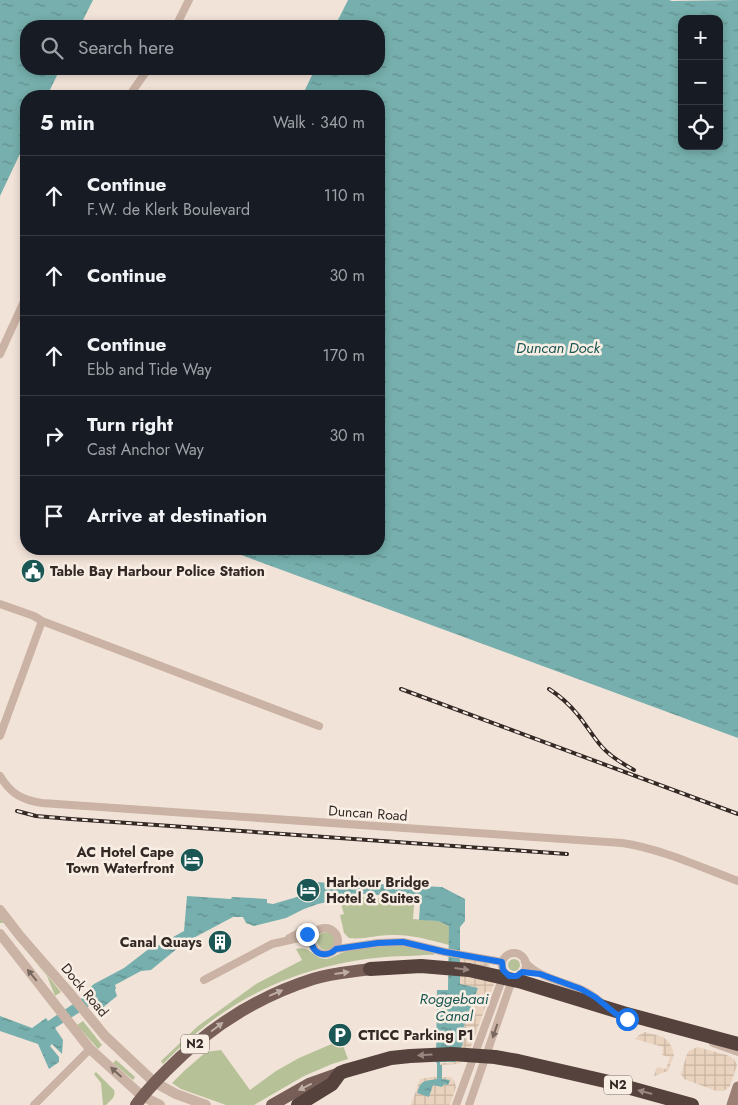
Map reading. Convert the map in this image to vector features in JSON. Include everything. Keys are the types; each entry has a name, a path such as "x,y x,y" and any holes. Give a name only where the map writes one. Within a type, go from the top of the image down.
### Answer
{"highway":[{"name":"N2","path":"370,969 421,966 469,970 522,982 738,1044"},
{"name":"N2","path":"342,1072 373,1063 410,1056 452,1054 495,1058 518,1061 605,1081 692,1105"},
{"path":"298,1105 332,1084 342,1072"}],"main road":[{"name":"N2","path":"139,1100 181,1055 240,1011 261,999 314,978 370,969"},
{"name":"N2","path":"272,1105 309,1084 342,1072"},
{"path":"734,1103 738,1087"}],"street":[{"path":"179,20 189,0"},
{"path":"134,90 144,75"},
{"path":"0,354 20,310"},
{"path":"0,604 34,616 42,622 319,726"},
{"path":"0,736 42,622"},
{"name":"Duncan Road","path":"0,776 16,795 42,804 622,843 656,850 738,881"},
{"name":"Dock Road","path":"0,910 105,1036 154,1082 176,1094 206,1105"},
{"path":"304,928 311,930 329,928 349,944 366,945"},
{"path":"284,941 304,928"},
{"path":"304,928 316,951 319,953 329,954 336,949 403,942 502,962"},
{"path":"312,941 317,930"},
{"path":"0,934 90,1048 139,1100 160,1105"},
{"path":"336,949 339,941 338,937"},
{"path":"204,980 270,944 299,938 312,941"},
{"path":"540,974 521,973 512,976 505,972 502,967 503,959 508,954 515,953 522,956 529,967 540,974 581,989 595,997 616,1014 627,1019 738,1052"},
{"path":"469,1105 510,986 525,969 525,962"},
{"path":"456,1105 505,972"},
{"path":"34,1105 90,1048"}],"green space":[{"path":"361,897 410,900 414,905 413,919 438,921 449,926 449,945 406,935 349,938 344,933 340,915 344,914 341,904"},
{"path":"0,917 61,992 55,996 47,976 4,923 0,923"},
{"path":"326,932 333,934 335,941 333,948 326,950 319,948 317,941 319,934"},
{"path":"384,946 415,946 432,951 434,955 380,957 352,961 298,975 246,998 190,1038 163,1064 161,1061 198,1026 256,984 302,960 296,949 308,950 325,959 353,950"},
{"path":"512,959 516,959 520,965 516,971 512,971 508,967 508,963"},
{"path":"83,1021 102,1045 98,1049 77,1025"},
{"path":"341,1040 348,1059 304,1076 254,1105 226,1105 181,1089 172,1083 206,1052 221,1050 250,1090 276,1071 299,1058"},
{"path":"116,1060 135,1077 133,1080 113,1063"},
{"path":"96,1072 114,1090 114,1097 106,1105 103,1105 101,1083 94,1074"}],"shaded area":[{"path":"460,958 487,963 493,970 495,981 466,1060 457,1064 440,1065 441,1063 455,1062 468,1031 463,1029 478,988 460,985"},
{"path":"645,1032 663,1037 669,1042 674,1055 668,1071 654,1076 657,1067 666,1069 670,1057 662,1055 663,1047 635,1039"},
{"path":"697,1047 727,1055 734,1059 737,1065 730,1086 727,1089 716,1091 684,1079 681,1074 687,1054"},
{"path":"451,1077 454,1080 456,1087 450,1105 411,1105 420,1079"}],"water":[{"path":"0,0 93,0 83,20 20,20 20,75 57,75 50,90 20,90 20,154 0,196"},
{"name":"Duncan Dock","path":"348,0 738,0 738,738 241,555 385,555 385,90 305,90 312,75 385,75 385,20 338,20"},
{"name":"Roggebaai Canal","path":"346,878 376,879 377,884 442,887 465,899 465,921 460,927 460,984 478,988 463,1029 468,1031 455,1062 440,1062 440,1065 442,1065 442,1079 450,1080 448,1085 444,1084 442,1087 433,1085 429,1097 417,1093 424,1082 437,1079 437,990 448,990 449,926 438,921 419,920 420,904 413,897 362,894 318,904 286,918 254,926 246,923 243,917 233,917 184,943 151,970 141,971 115,985 117,996 101,1009 95,1003 55,1028 63,1040 62,1054 52,1044 50,1046 59,1057 59,1062 49,1069 38,1044 0,1031 0,1016 32,1028 46,1018 48,1021 88,994 86,991 94,984 124,968 150,948 184,931 187,896 267,899 267,903 273,904 314,892 315,882 345,884"}],"railway":[{"path":"401,689 738,814"},
{"path":"549,689 572,708 606,751 634,770"},
{"path":"17,811 36,816 71,819 567,854"}],"place":[{"name":"Table Bay Harbour Police Station","path":"33,571"},
{"name":"AC Hotel Cape Town Waterfront","path":"192,860"},
{"name":"Harbour Bridge Hotel & Suites","path":"308,890"},
{"name":"Canal Quays","path":"220,942"},
{"name":"CTICC Parking P1","path":"340,1035"}],"route":[{"path":"307,934 312,940 316,951 324,955 336,949 378,943 403,942 502,962 503,970 509,976 517,976 522,972 540,974 581,989 595,997 616,1014 627,1019"}]}
